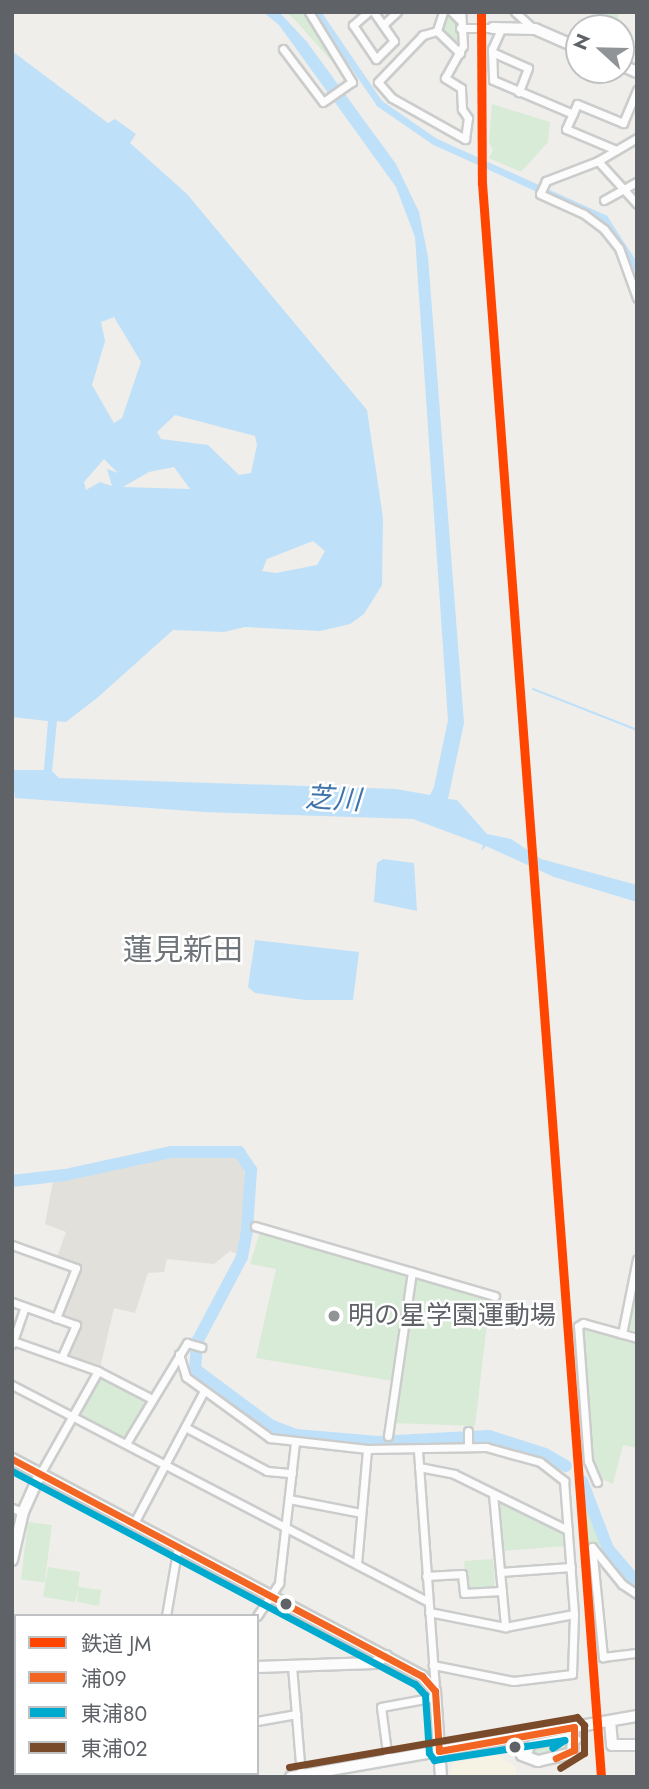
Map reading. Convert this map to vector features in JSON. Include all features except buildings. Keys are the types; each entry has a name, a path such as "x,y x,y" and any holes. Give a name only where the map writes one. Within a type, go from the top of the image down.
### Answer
{"street":[{"path":"283,49 326,101 352,82 309,12"},
{"path":"368,12 353,25 376,59 394,41 374,12"},
{"path":"384,24 397,12"},
{"path":"437,31 443,12"},
{"path":"452,12 461,22 497,29 534,29"},
{"path":"515,12 534,29 565,42"},
{"path":"437,31 423,35 379,78 379,85 392,98 465,139 468,118 462,109 461,88 445,78 460,53 461,22"},
{"path":"497,29 492,52 492,80 573,114"},
{"path":"437,31 460,53"},
{"path":"492,52 528,68 519,92"},
{"path":"616,150 566,129 577,104 623,123 637,90"},
{"path":"637,138 598,161 544,183 541,191 604,229 619,248 637,298"},
{"path":"598,161 637,204"},
{"path":"604,200 637,182"},
{"path":"255,1226 495,1296"},
{"path":"12,1245 76,1268 56,1318"},
{"path":"622,1334 637,1259"},
{"path":"388,1436 412,1272"},
{"path":"12,1303 76,1325 61,1358"},
{"path":"25,1307 13,1343 98,1371 150,1398"},
{"path":"597,1482 588,1461 578,1326 583,1323 637,1338"},
{"path":"127,1442 150,1398 187,1343 201,1348"},
{"path":"180,1354 187,1377 261,1433 295,1443 367,1449 418,1451 468,1447 540,1462 564,1481 574,1615 572,1674 513,1681 433,1665"},
{"path":"12,1560 13,1545 23,1512 40,1474 98,1371"},
{"path":"12,1385 75,1414 428,1602"},
{"path":"134,1523 204,1391"},
{"path":"185,1427 267,1471 292,1473"},
{"path":"468,1431 468,1447"},
{"path":"258,1614 279,1583 295,1443"},
{"path":"357,1564 367,1449"},
{"path":"418,1451 441,1777"},
{"path":"12,1459 386,1656 422,1676 435,1694"},
{"path":"419,1468 454,1474 568,1530"},
{"path":"493,1494 505,1627"},
{"path":"289,1499 361,1513"},
{"path":"12,1508 23,1512"},
{"path":"166,1614 177,1546"},
{"path":"637,1594 622,1584 592,1547 603,1657 637,1653"},
{"path":"500,1572 571,1567"},
{"path":"426,1576 463,1574 464,1593 502,1591"},
{"path":"429,1612 505,1627 574,1615"},
{"path":"259,1667 374,1663 386,1656"},
{"path":"292,1666 297,1776 637,1716"},
{"path":"388,1760 381,1707 435,1694"},
{"path":"259,1721 296,1714"},
{"path":"610,1720 612,1745 637,1745"},
{"path":"525,1758 538,1761 567,1756 576,1739 574,1727"},
{"path":"525,1758 531,1744 568,1736 576,1739"},
{"path":"516,1737 525,1758"}],"shaded area":[{"path":"182,1154 234,1155 244,1163 246,1206 237,1254 230,1251 214,1264 167,1259 164,1272 148,1273 135,1313 114,1308 100,1368 67,1358 81,1323 61,1314 80,1265 57,1257 66,1232 45,1224 53,1181"},
{"path":"498,1755 515,1767 517,1777 449,1777 452,1763"}],"green space":[{"path":"286,12 306,12 343,74 295,20"},
{"path":"447,15 456,21 459,46 441,29"},
{"path":"492,104 550,122 548,142 521,172 489,158 493,150 489,142"},
{"name":"明の星学園運動場","path":"260,1231 408,1274 393,1381 256,1358 276,1269 250,1264"},
{"path":"415,1276 490,1298 475,1426 393,1423"},
{"path":"637,1279 637,1331 627,1329"},
{"path":"584,1327 637,1343 637,1448 623,1445 613,1484 599,1478 591,1457"},
{"path":"101,1376 146,1402 124,1440 79,1414"},
{"path":"581,1489 600,1545 589,1545 587,1560"},
{"path":"501,1501 564,1533 565,1546 501,1551 497,1503"},
{"path":"28,1522 52,1525 45,1582 21,1580"},
{"path":"493,1559 495,1587 466,1589 464,1561"},
{"path":"48,1567 80,1572 78,1587 101,1590 99,1606 77,1602 78,1589 75,1602 43,1597"},
{"path":"572,1739 565,1752 538,1756 531,1753 537,1744"}],"water":[{"name":"芝川","path":"263,12 279,12 307,42 396,164 419,212 428,257 464,723 448,799 457,800 487,834 511,839 541,859 637,885 637,902 554,877 486,846 481,851 483,845 413,819 204,812 15,798 12,770 44,770 48,721 12,717 12,51 108,123 115,119 136,134 130,143 187,194 367,410 383,518 382,585 364,614 350,624 320,631 245,627 224,632 173,630 97,698 66,722 57,721 52,771 59,778 396,789 430,795 434,787 448,720 415,237 396,187 279,25","holes":["114,317 141,362 122,418 114,423 92,385 105,341 101,322","175,415 255,436 257,445 251,473 239,475 208,445 161,439 157,432","104,459 118,473 107,469 112,486 100,482 86,490 84,482","174,467 190,489 123,487 149,472","313,541 325,551 317,565 276,573 262,571 267,559"]},
{"path":"383,859 414,863 417,911 374,902 377,863"},
{"path":"255,940 359,952 353,1000 305,1000 255,993 248,987"}],"waterway":[{"path":"317,12 379,103 434,141 604,218 637,269"},
{"path":"533,689 637,730"},
{"path":"12,1181 65,1175 171,1152 239,1152 251,1170 247,1231 242,1257 197,1342 195,1369 270,1425 296,1435 378,1442 489,1436 545,1454 566,1466"},
{"path":"582,1481 608,1549 637,1583"}],"rail line":[{"name":"JM","path":"481,12 482,183 601,1777"}],"transit line":[{"name":"浦09","path":"12,1459 422,1676 435,1691 439,1751"},
{"name":"東浦80","path":"12,1471 415,1684 425,1695 429,1753 434,1760 564,1740 552,1748"},
{"name":"東浦02","path":"289,1767 577,1717 584,1725 584,1753 560,1768"},
{"name":"浦09","path":"439,1751 574,1727 574,1750 556,1758"}],"place":[{"name":"明の星学園運動場","path":"334,1316"}],"district":[{"name":"蓮見新田","path":"183,950"}]}
